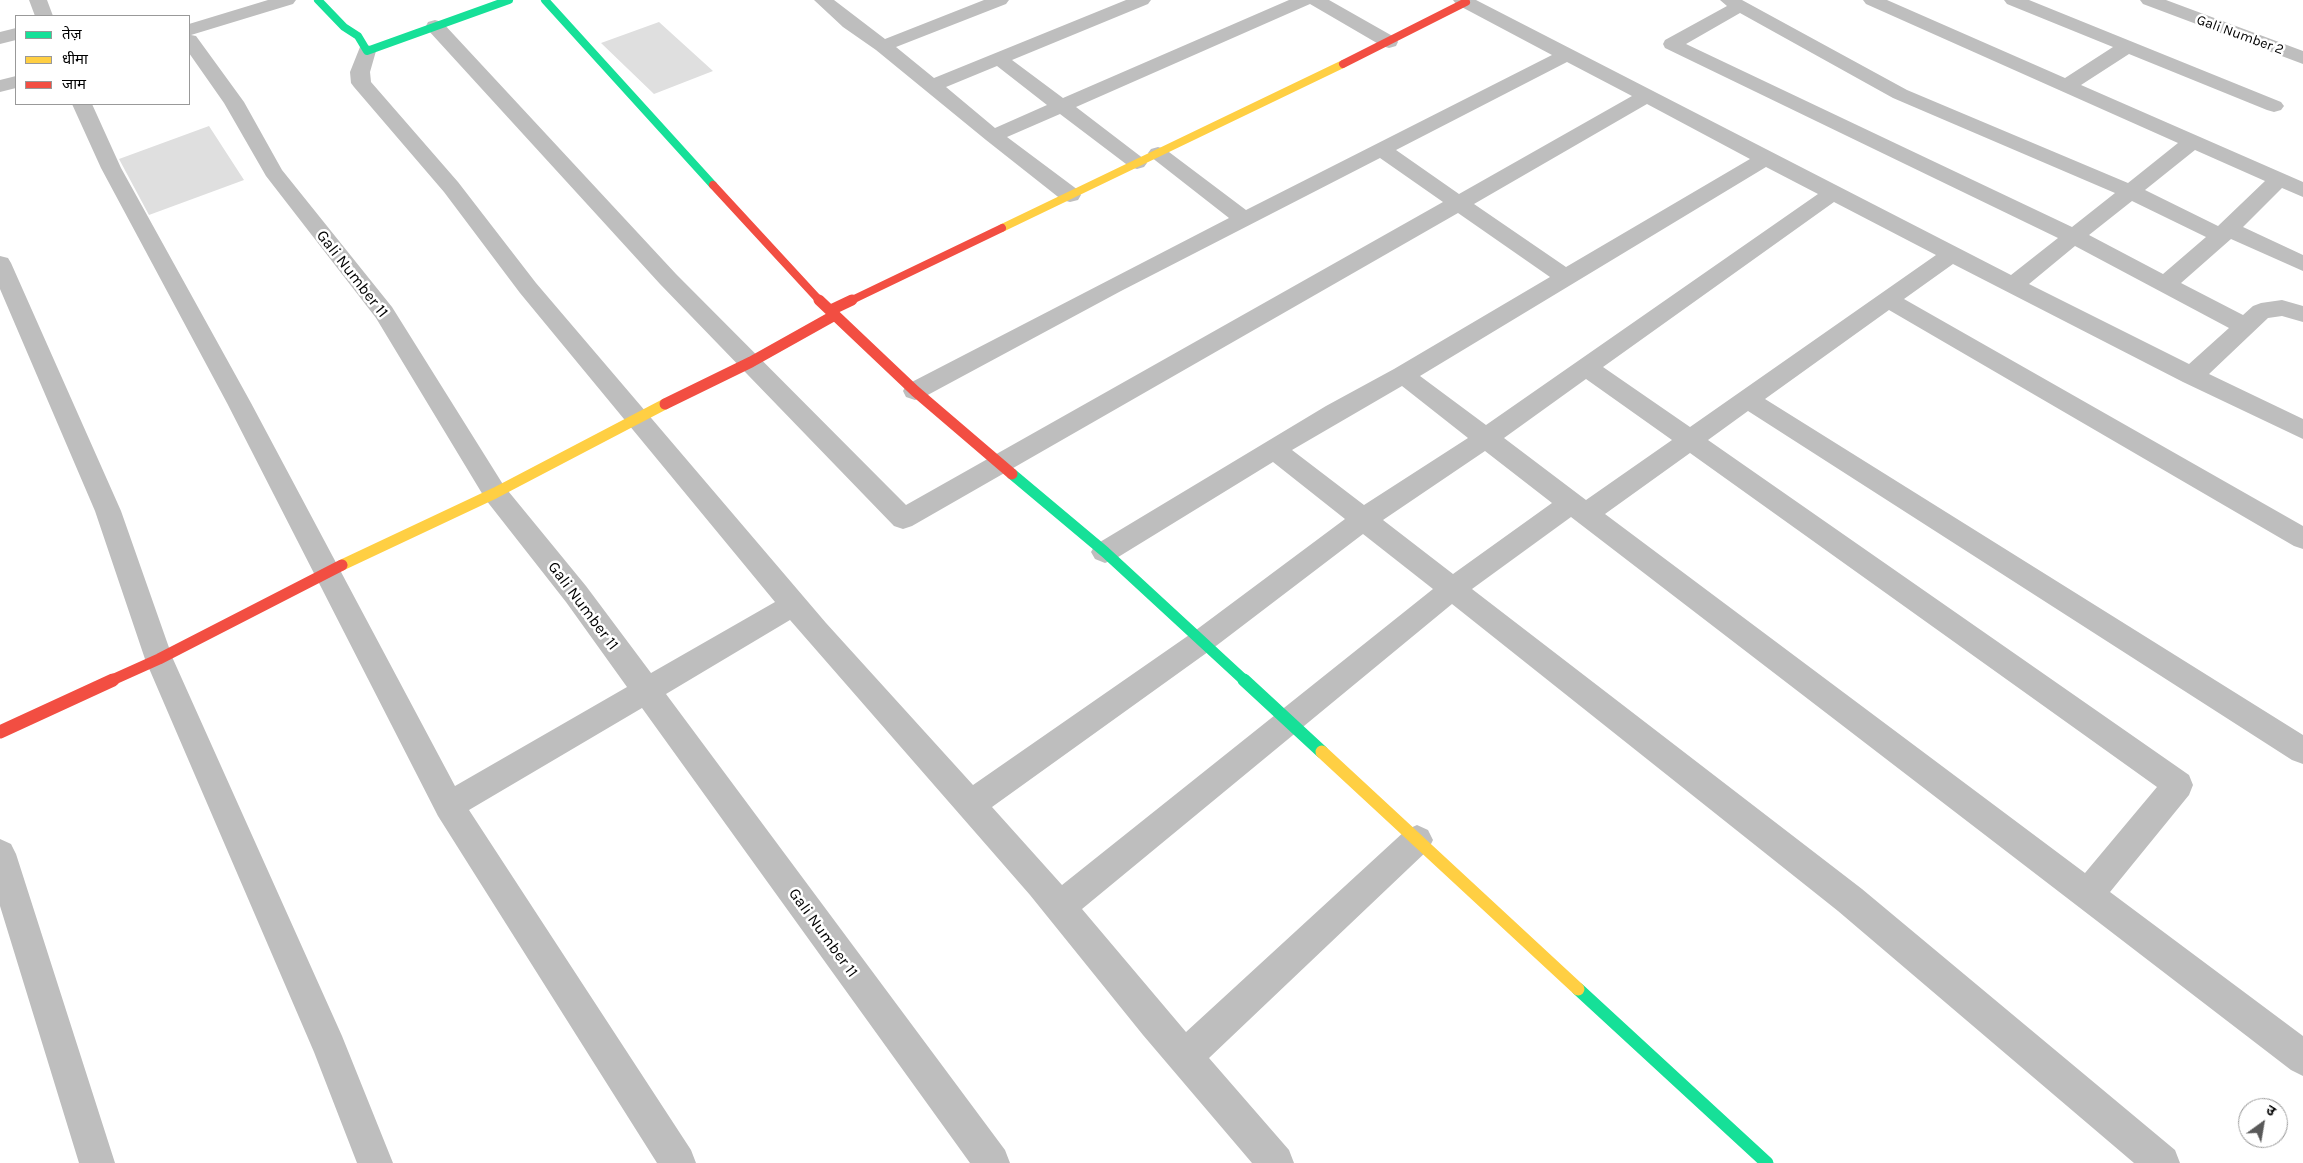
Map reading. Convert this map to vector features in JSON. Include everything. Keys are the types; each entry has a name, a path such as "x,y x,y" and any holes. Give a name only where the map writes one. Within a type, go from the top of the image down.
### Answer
{"street":[{"path":"38,0 44,15"},
{"path":"190,30 287,0"},
{"path":"318,0 344,26 358,36 367,51 360,72 361,83 451,187 528,288 794,605 1060,907 1276,1163"},
{"path":"367,51 435,26 489,3 509,0"},
{"path":"545,0 810,292 915,391 1105,552 1767,1163"},
{"path":"883,46 1000,0"},
{"path":"932,86 1142,0"},
{"path":"993,136 1304,0"},
{"path":"1316,0 1389,42"},
{"path":"1872,0 2303,190"},
{"path":"2013,0 2274,106"},
{"name":"Gali Number 2","path":"2149,0 2303,58"},
{"path":"835,315 833,309 1389,42 1464,1 2012,285 2303,430"},
{"path":"833,2 883,46 993,136 1070,195"},
{"path":"2245,326 2073,236 1672,44 1734,3 1900,94 2224,233 2303,264"},
{"path":"435,26 643,253 903,519 1646,96"},
{"path":"0,38 15,34"},
{"name":"Gali Number 11","path":"190,41 234,102 273,172 384,313 495,493 576,594 992,1163"},
{"path":"2066,86 2126,47"},
{"path":"915,391 1244,219 1566,55"},
{"path":"999,59 1137,163"},
{"path":"0,86 15,82"},
{"path":"82,105 111,168 240,403 449,806 678,1163"},
{"path":"2012,285 2192,142"},
{"path":"1381,149 1566,278"},
{"path":"1158,153 1244,219"},
{"path":"1105,552 1276,450 1334,412 1403,375 1766,158"},
{"path":"2165,284 2224,233 2279,179"},
{"path":"971,804 1202,641 1364,519 1486,438 1833,193"},
{"path":"1060,907 1453,588 1689,440 1952,254"},
{"path":"0,262 108,511 159,659 330,1048 374,1163"},
{"path":"1887,299 2303,539"},
{"path":"2192,376 2261,311 2282,308 2303,314"},
{"path":"0,732 159,659 327,572 495,493 638,417 751,362 835,315"},
{"path":"1586,367 2178,785 2088,894"},
{"path":"1403,375 2303,1058"},
{"path":"1747,399 2303,751"},
{"path":"1276,450 1850,900 2162,1163"},
{"path":"449,806 794,605"},
{"path":"1185,1057 1417,840"},
{"path":"0,854 96,1163"}],"building":[{"path":"659,22 713,71 654,94 601,43"},
{"path":"209,126 244,180 149,215 119,159"}],"traffic: fast":[{"path":"318,0 344,27 358,36 367,51 509,0"},
{"path":"545,0 713,185"},
{"path":"1012,474 1105,552 1322,752"},
{"path":"1578,989 1767,1163"}],"traffic: slow":[{"path":"1002,228 1343,64"},
{"path":"342,565 495,493 665,404"},
{"path":"1322,752 1578,989"}],"traffic: jam":[{"path":"1343,64 1466,2"},
{"path":"713,185 811,292 915,391 1012,474"},
{"path":"665,404 751,362 835,315 833,309 1002,228"},
{"path":"0,732 159,659 342,565"}]}
